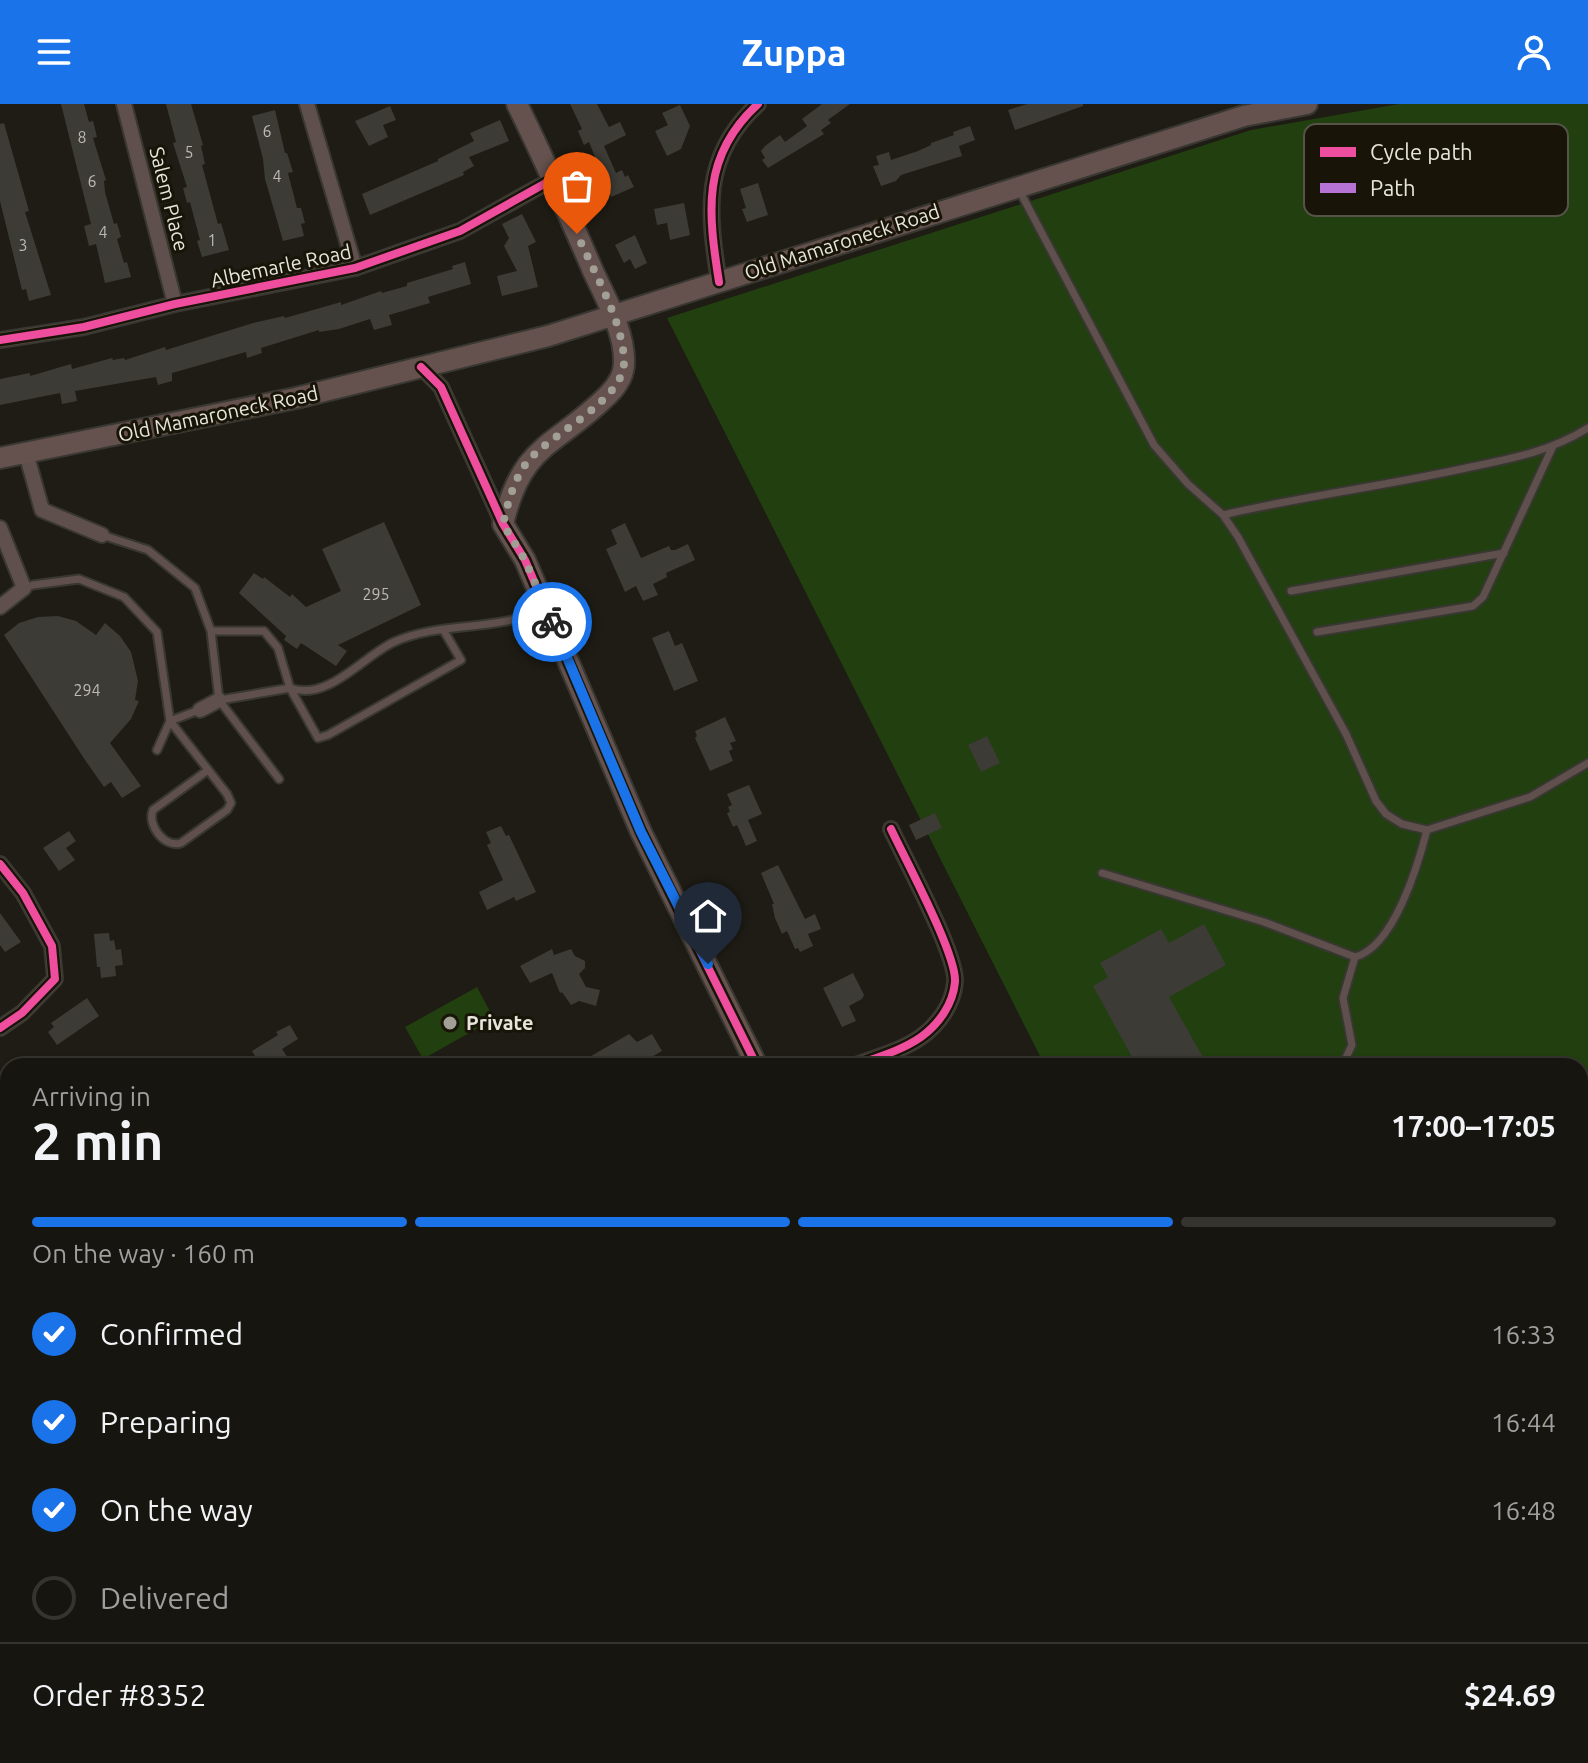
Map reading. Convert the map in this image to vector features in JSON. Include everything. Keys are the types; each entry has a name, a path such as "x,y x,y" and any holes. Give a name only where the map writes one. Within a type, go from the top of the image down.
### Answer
{"main road":[{"path":"517,104 613,316 623,347 624,364 622,376 609,394 529,461 512,491 503,524 525,560 641,832 753,1058"},
{"name":"Old Mamaroneck Road","path":"0,458 250,408 548,336 1244,116 1307,104"}],"street":[{"name":"Salem Place","path":"124,104 175,304"},
{"path":"307,104 355,268"},
{"path":"719,282 711,233 710,205 714,179 725,142 757,104"},
{"name":"Albemarle Road","path":"0,340 84,327 175,304 355,268 460,231 553,179"},
{"path":"421,367 441,387 503,524"},
{"path":"26,453 42,510 102,535"},
{"path":"0,528 24,588"},
{"path":"0,551 24,588"},
{"path":"0,607 24,588"},
{"path":"200,710 219,700"},
{"path":"874,1058 921,1037 945,1013 955,982 951,957 891,829"},
{"path":"0,864 23,893 52,946 55,979 22,1013 0,1028"}],"lane":[{"path":"1017,186 1154,445 1188,484 1223,515 1238,537 1346,734 1376,801 1386,814 1402,824 1427,830 1530,797 1588,763"},
{"path":"1223,515 1534,453 1566,442 1588,428"},
{"path":"1317,632 1473,606 1483,597 1553,446"},
{"path":"102,535 148,550 195,588 211,631 219,700 279,779"},
{"path":"1291,591 1504,553"},
{"path":"24,588 79,579 124,597 157,632 170,721 227,794 231,803 227,810 181,843 173,845 166,842 152,825 150,817 153,810 208,770"},
{"path":"219,700 290,688 298,691 322,687 390,643 419,632 528,617 546,608"},
{"path":"211,631 264,631 278,648 290,688 318,738 461,660 447,630"},
{"path":"157,750 170,721 200,710"},
{"path":"1102,873 1264,922 1355,957 1365,955 1375,947 1398,912 1417,871 1427,830"},
{"path":"1346,1058 1352,1045 1343,998 1355,957"}],"green space":[{"path":"1399,104 1588,104 1588,1058 1041,1058 667,318 1251,130"},
{"name":"Private","path":"477,987 494,1019 425,1058 405,1027"}],"building":[{"path":"61,104 84,104 89,122 93,121 97,137 93,138 106,180 105,192 121,237 117,239 124,263 127,262 131,277 105,283 96,244 89,246 84,226 91,224"},
{"path":"166,104 191,104 203,145 205,164 202,165 218,224 221,223 229,250 202,257 190,202 187,203 183,188 187,187 173,143 176,142"},
{"path":"570,104 597,104 609,127 620,122 626,135 604,146 616,173 622,170 634,187 611,197 589,142 584,145 578,131 582,129"},
{"path":"822,104 850,104 828,120 831,123 821,130 824,134 768,168 762,160 765,158 761,151 765,146 780,135 785,142 807,126 802,119"},
{"path":"1027,104 1083,106 1015,130 1008,110"},
{"path":"680,105 690,126 681,149 667,156 655,131 668,125 662,113"},
{"path":"390,106 396,120 383,125 388,137 369,146 355,121"},
{"path":"275,110 293,172 288,173 297,208 301,208 305,223 301,224 304,236 283,241 265,179 252,116"},
{"path":"500,120 509,141 469,157 474,166 463,172 464,175 370,215 362,194 438,161 474,141 470,133"},
{"path":"4,123 29,211 25,212 51,295 29,301 26,289 22,290 0,201 0,124"},
{"path":"970,126 975,140 959,146 962,156 901,175 896,181 881,186 873,166 879,165 876,156 889,152 891,160 918,151"},
{"path":"758,183 768,215 747,222 740,189"},
{"path":"684,203 690,235 670,240 667,223 657,225 654,209"},
{"path":"522,214 536,242 528,246 538,287 502,296 497,276 517,271 504,246 509,238 502,224"},
{"path":"635,235 647,263 635,269 630,259 624,263 615,245"},
{"path":"465,262 471,284 428,297 430,303 389,315 392,325 374,330 370,319 339,329 319,330 261,348 262,353 247,358 246,352 172,373 172,381 158,385 156,377 75,391 77,401 62,404 60,393 0,405 0,379 30,373 30,376 71,364 72,369 112,358 125,360 165,347 166,350 253,323 285,318 341,302 341,305 407,286 407,283 453,269 452,266"},
{"path":"384,522 421,605 338,645 347,651 336,666 301,643 297,649 284,640 286,636 239,593 254,573 290,597 292,594 306,607 341,591 322,549"},
{"path":"625,523 641,558 669,546 675,550 688,544 695,560 666,573 667,577 653,584 658,595 643,601 636,586 625,592 606,549 617,544 611,530"},
{"path":"58,616 76,621 96,635 105,623 120,636 131,652 138,681 135,700 139,701 131,719 110,743 141,786 122,798 111,782 104,787 4,635 19,623 38,617"},
{"path":"669,631 675,646 682,643 698,681 674,691 652,638"},
{"path":"725,717 736,741 730,743 733,761 710,771 695,738 695,731"},
{"path":"987,736 1000,763 981,772 968,745"},
{"path":"749,785 762,814 748,820 757,841 746,846 737,825 733,827 727,813 732,805 727,794"},
{"path":"935,813 942,828 916,840 909,825"},
{"path":"501,826 506,836 509,835 536,892 516,901 514,897 487,910 479,892 503,880 487,845 491,843 486,832"},
{"path":"69,831 76,841 66,848 75,860 59,871 43,848"},
{"path":"778,865 805,919 815,914 821,929 808,934 813,946 800,952 798,948 795,949 787,931 782,934 761,873"},
{"path":"0,913 21,942 5,952 0,945"},
{"path":"1204,924 1226,965 1169,997 1203,1058 1133,1058 1093,986 1108,977 1100,963 1161,929 1169,943"},
{"path":"109,933 116,950 121,949 123,965 115,966 116,976 101,978 94,934"},
{"path":"552,949 554,955 571,949 575,956 585,961 585,968 579,974 586,987 600,990 596,1006 579,1001 571,1005 560,993 552,973 530,983 520,966"},
{"path":"853,973 864,995 849,1006 856,1021 842,1027 823,988"},
{"path":"87,998 99,1016 57,1045 48,1032 54,1027 51,1023"},
{"path":"290,1025 298,1039 282,1049 288,1058 256,1058 252,1051 278,1035 276,1032"},
{"path":"629,1034 637,1042 652,1034 662,1051 650,1058 588,1058"}],"cycle path":[{"path":"719,282 712,232 713,186 726,144 758,104"},
{"path":"0,340 84,327 175,304 355,268 460,231 553,179"},
{"path":"421,367 441,387 503,524 525,560 641,832 753,1058"},
{"path":"874,1058 913,1042 934,1026 944,1013 955,982 948,951 891,829"},
{"path":"0,864 23,893 52,946 55,979 22,1013 0,1028"}],"way so far":[{"path":"552,622 525,560 503,524 507,506 518,475 529,461 609,394 622,376 624,364 623,347 613,316 577,234"}],"place":[{"name":"Private","path":"450,1023"}],"route":[{"path":"552,622 641,832 708,964"}]}
